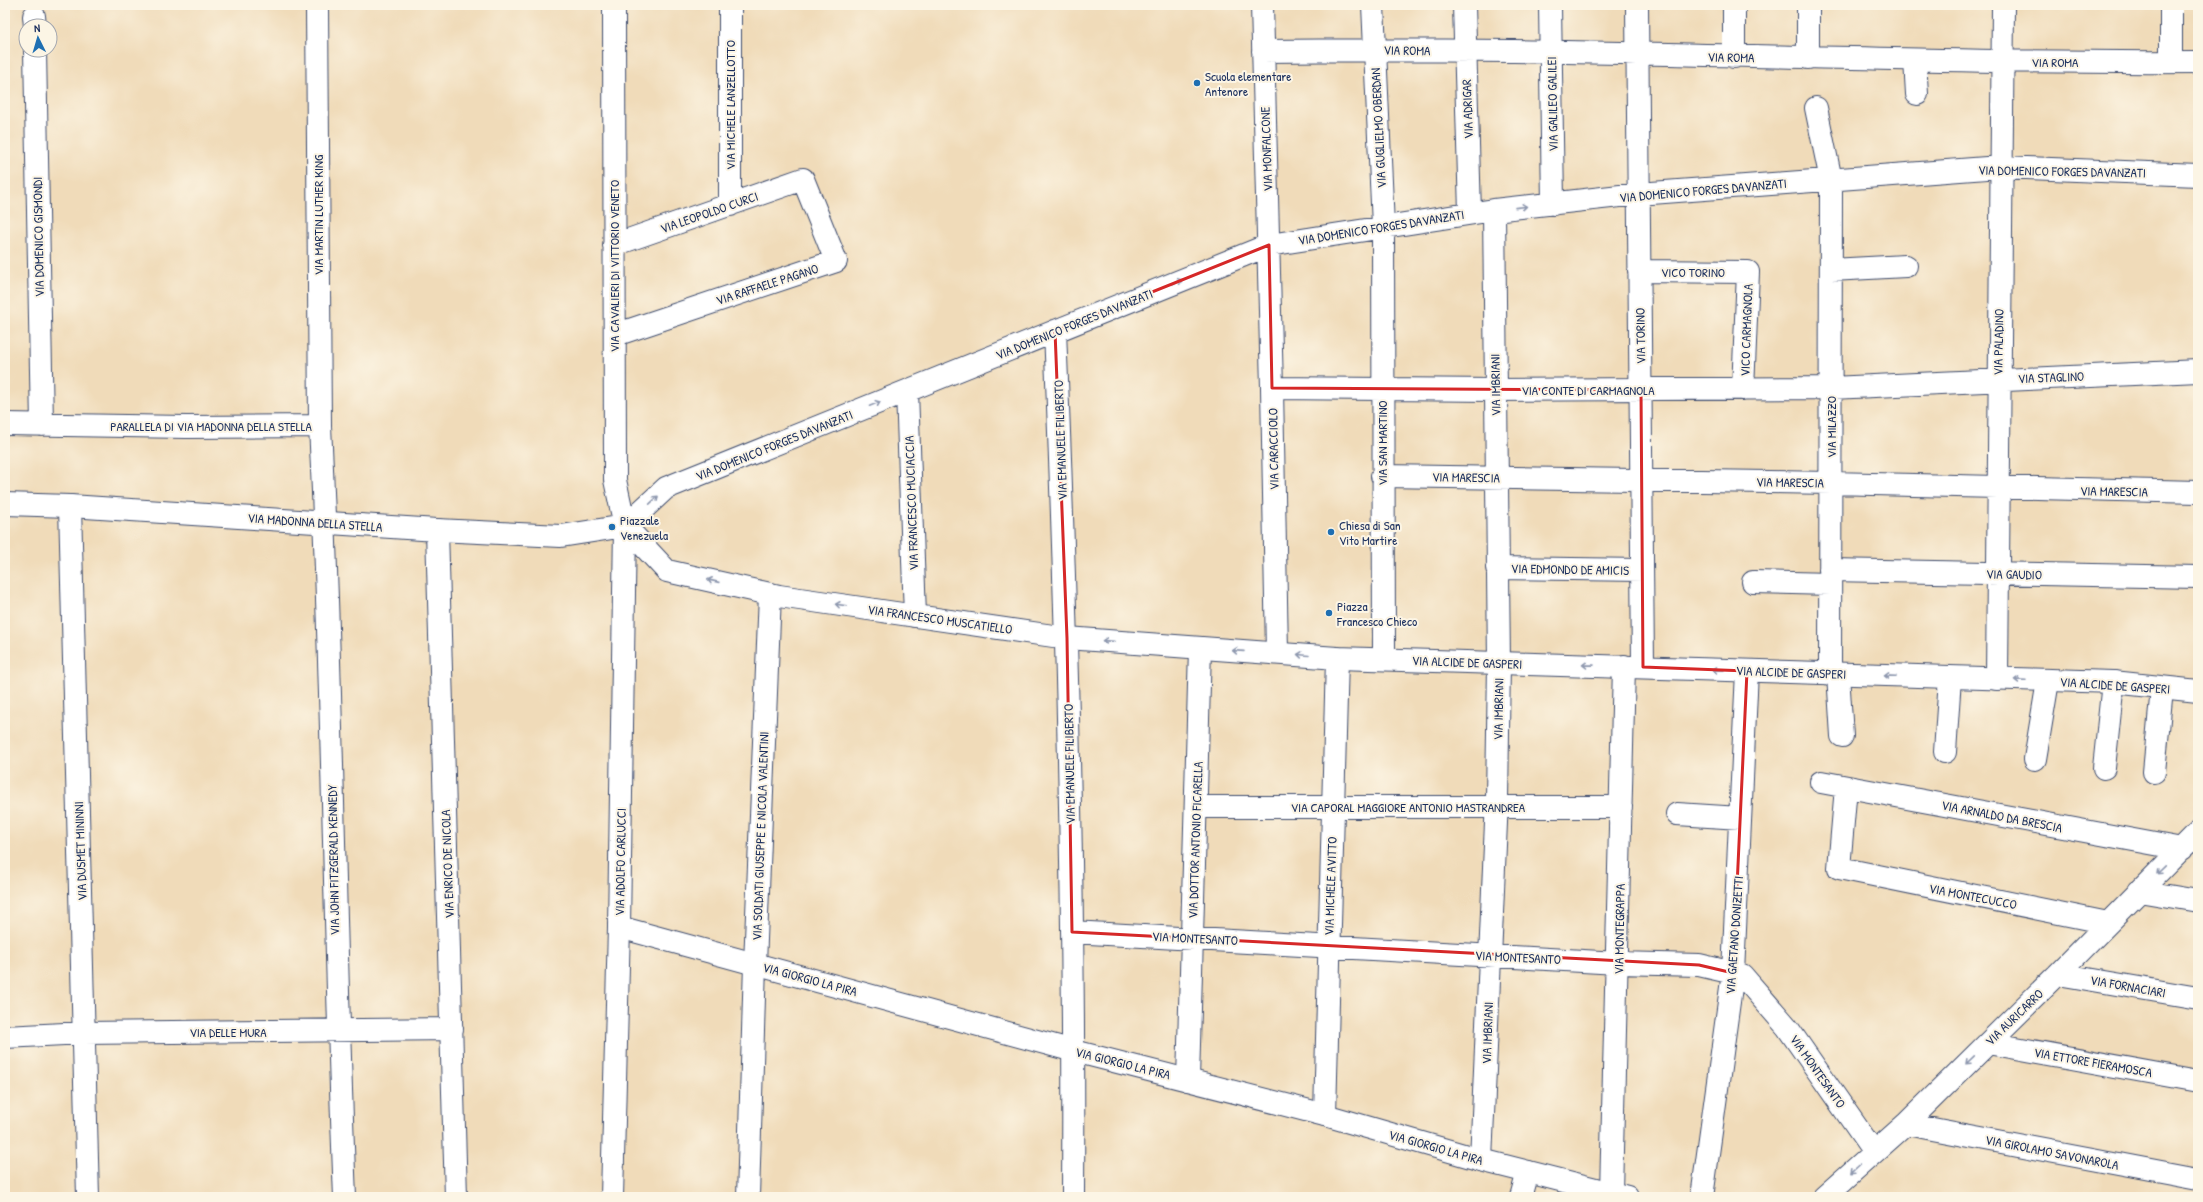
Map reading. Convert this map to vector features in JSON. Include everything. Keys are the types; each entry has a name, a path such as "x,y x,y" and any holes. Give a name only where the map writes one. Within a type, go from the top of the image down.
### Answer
{"street":[{"name":"VIA MARTIN LUTHER KING","path":"317,5 320,426"},
{"name":"VIA CAVALIERI DI VITTORIO VENETO","path":"614,5 615,480 625,526"},
{"name":"VIA MICHELE LANZELLOTTO","path":"730,5 730,205"},
{"name":"VIA MONFALCONE","path":"1262,5 1269,245"},
{"name":"VIA GUGLIELMO OBERDAN","path":"1373,5 1383,226"},
{"name":"VIA ADRIGAR","path":"1464,5 1470,213"},
{"name":"VIA GALILEO GALILEI","path":"1550,5 1553,204"},
{"name":"VIA TORINO","path":"1633,667 1642,570 1637,5"},
{"path":"1734,5 1734,57"},
{"path":"1808,5 1808,58"},
{"name":"VIA PALADINO","path":"1996,679 2000,167 2003,5"},
{"path":"2171,5 2171,62"},
{"name":"VIA ROMA","path":"1263,51 1465,51 2002,62 2198,62"},
{"name":"VIA DOMENICO GISMONDI","path":"35,58 42,425"},
{"path":"1915,60 1917,94"},
{"name":"VIA MILAZZO","path":"1816,108 1831,180 1830,577 1834,674 1842,736"},
{"name":"VIA DOMENICO FORGES DAVANZATI","path":"625,526 666,488 1269,245 1470,213 1638,194 2000,167 2198,175"},
{"name":"VIA LEOPOLDO CURCI","path":"614,245 803,179"},
{"name":"VIA RAFFAELE PAGANO","path":"615,335 836,261 803,179"},
{"name":"VIA IMBRIANI","path":"1481,1160 1497,807 1499,663 1494,210"},
{"name":"VIA SAN MARTINO","path":"1383,226 1382,476 1384,659"},
{"name":"VIA CARACCIOLO","path":"1269,245 1277,653"},
{"path":"1831,270 1906,266"},
{"name":"VICO TORINO","path":"1639,272 1748,272"},
{"name":"VICO CARMAGNOLA","path":"1743,389 1748,272"},
{"name":"VIA EMANUELE FILIBERTO","path":"1055,331 1067,638 1074,1051 1073,1197"},
{"name":"VIA STAGLINO","path":"1831,388 2198,371"},
{"name":"VIA CONTE DI CARMAGNOLA","path":"1272,388 1495,390 1831,388"},
{"name":"VIA FRANCESCO MUCIACCIA","path":"907,391 915,616"},
{"name":"PARALLELA DI VIA MADONNA DELLA STELLA","path":"5,424 186,427 320,426 325,523"},
{"name":"VIA MARESCIA","path":"1382,476 1831,483 1997,489 2198,492"},
{"name":"VIA MADONNA DELLA STELLA","path":"5,504 70,506 437,530 561,536 625,526"},
{"name":"VIA DUSMET MININNI","path":"70,506 88,1197"},
{"name":"VIA JOHN FITZGERALD KENNEDY","path":"325,523 338,1031 345,1197"},
{"name":"VIA FRANCESCO MUSCATIELLO","path":"625,526 667,571 770,594 1067,638 1277,653"},
{"name":"VIA ADOLFO CARLUCCI","path":"612,1197 619,927 625,526"},
{"name":"VIA ENRICO DE NICOLA","path":"437,530 456,1197"},
{"name":"VIA EDMONDO DE AMICIS","path":"1497,568 1642,570"},
{"name":"VIA GAUDIO","path":"1753,582 1830,577 1997,573 2198,577"},
{"name":"VIA SOLDATI GIUSEPPE E NICOLA VALENTINI","path":"748,1197 755,964 770,594"},
{"name":"VIA DOTTOR ANTONIO FICARELLA","path":"1188,1080 1200,648"},
{"path":"1277,653 1337,658 1384,659"},
{"name":"VIA MICHELE AVITTO","path":"1325,1115 1328,946 1337,658"},
{"name":"VIA ALCIDE DE GASPERI","path":"1384,659 2113,682 2198,692"},
{"name":"VIA MONTEGRAPPA","path":"1619,1195 1618,963 1621,808 1633,667"},
{"name":"VIA GAETANO DONIZETTI","path":"1702,1197 1733,973 1747,671"},
{"path":"1945,752 1950,678"},
{"path":"2035,759 2048,681"},
{"path":"2104,768 2113,682"},
{"path":"2154,772 2162,688"},
{"name":"VIA ARNALDO DA BRESCIA","path":"1821,782 2182,850"},
{"name":"VIA MONTECUCCO","path":"1846,787 1839,868 2108,923"},
{"name":"VIA CAPORAL MAGGIORE ANTONIO MASTRANDREA","path":"1196,808 1621,808"},
{"path":"1677,814 1740,818"},
{"name":"VIA AURICARRO","path":"1824,1197 1906,1124 2182,850 2198,832"},
{"path":"2139,891 2198,901"},
{"name":"VIA GIORGIO LA PIRA","path":"619,927 1074,1051 1325,1115 1481,1160 1619,1195"},
{"name":"VIA MONTESANTO","path":"1072,932 1618,963 1699,965 1742,975 1787,1028 1874,1152"},
{"name":"VIA FORNACIARI","path":"2058,974 2198,998"},
{"name":"VIA DELLE MURA","path":"5,1037 84,1033 452,1029"},
{"name":"VIA ETTORE FIERAMOSCA","path":"1988,1043 2198,1081"},
{"name":"VIA GIROLAMO SAVONAROLA","path":"1906,1124 2198,1179"},
{"path":"1521,1197 1528,1172"}],"highlighted area":[{"path":"1269,245 1272,388 1641,390 1643,667 1747,671 1733,973 1699,965 1072,932 1067,638 1055,331"}],"place":[{"name":"Scuola elementare Antenore","path":"1197,83"},
{"name":"Piazzale Venezuela","path":"612,527"},
{"name":"Chiesa di San Vito Martire","path":"1331,532"},
{"name":"Piazza Francesco Chieco","path":"1329,613"}]}
